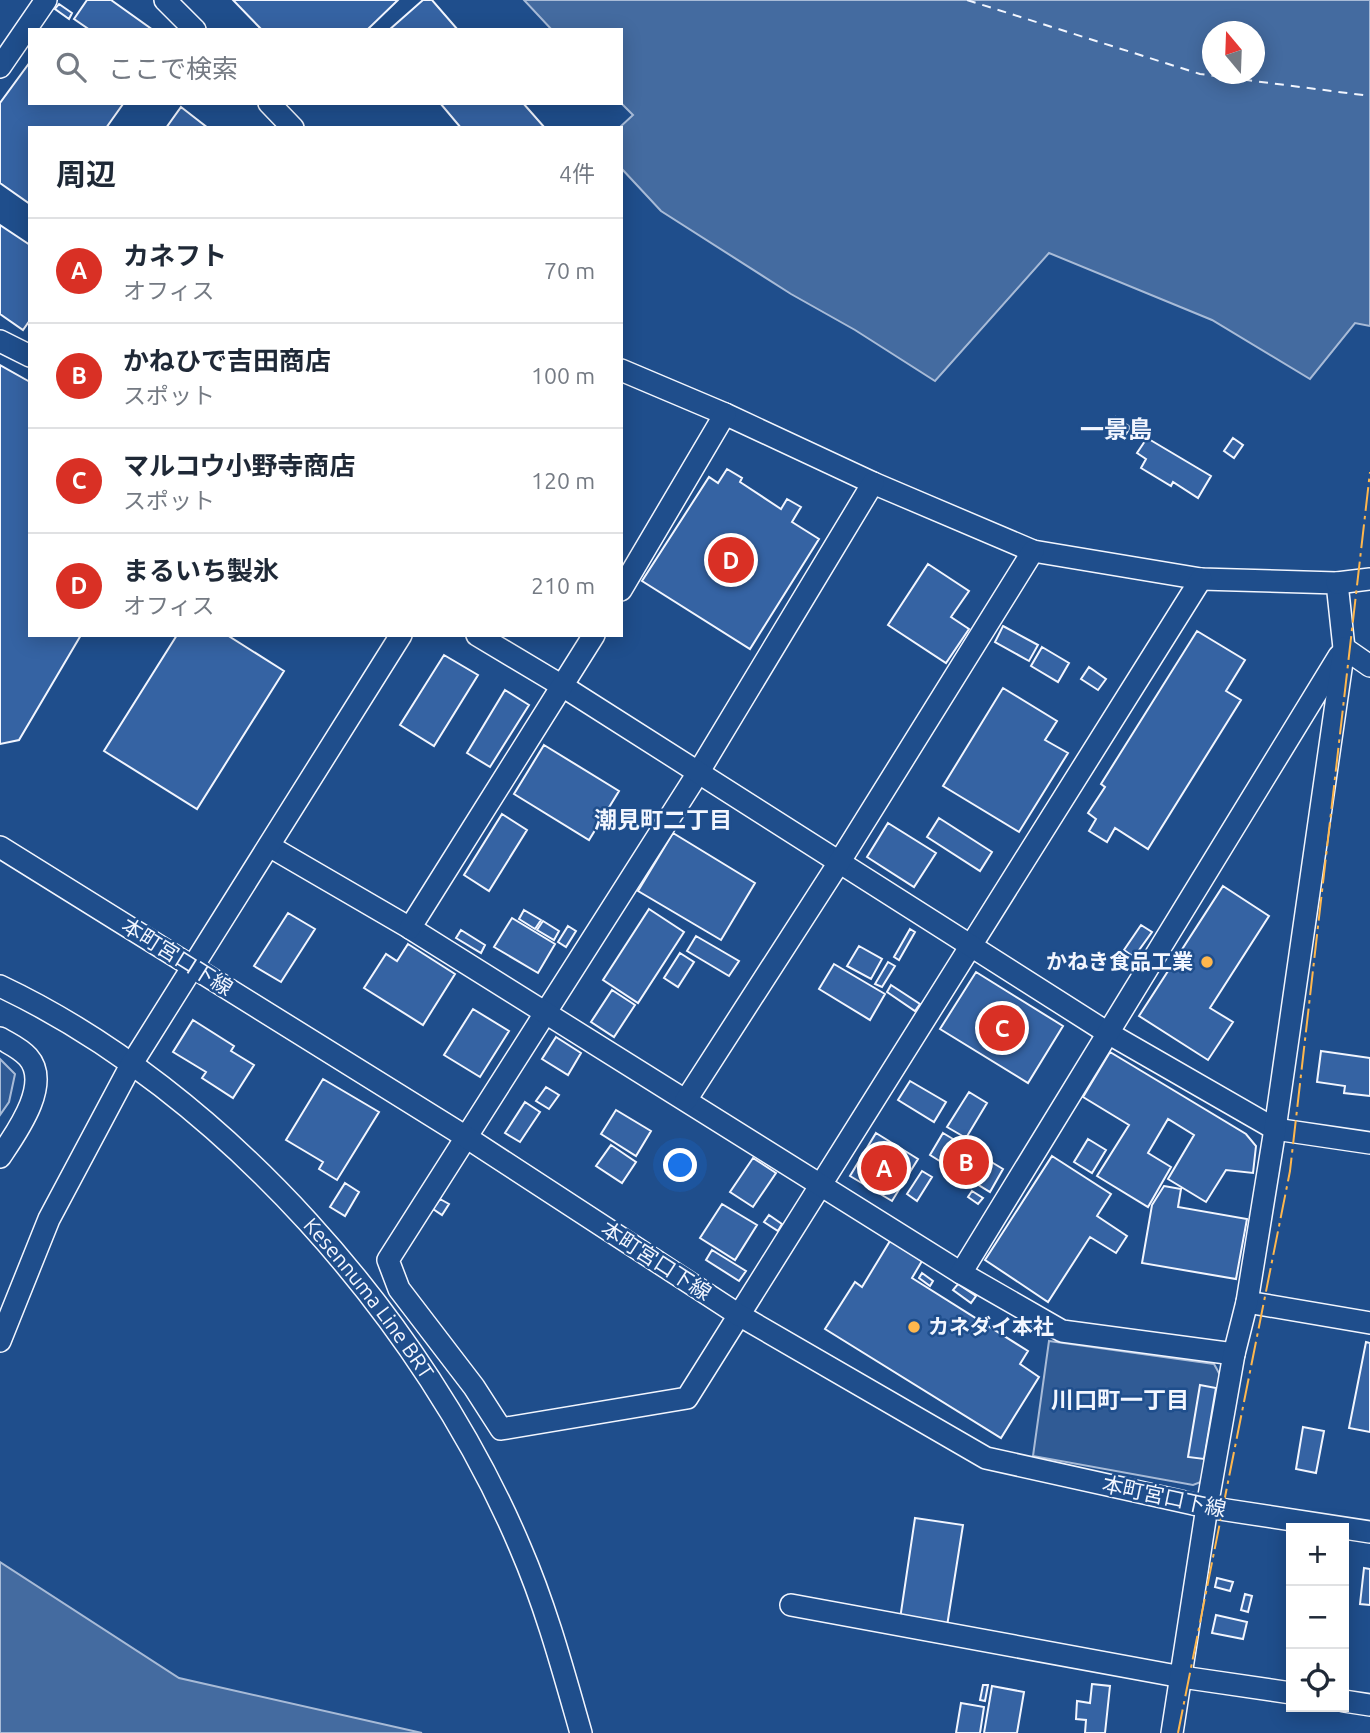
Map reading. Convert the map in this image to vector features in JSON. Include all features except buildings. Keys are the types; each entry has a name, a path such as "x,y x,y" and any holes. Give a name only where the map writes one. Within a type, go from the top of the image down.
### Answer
{"street":[{"path":"0,66 46,0"},
{"path":"165,0 193,28"},
{"path":"271,105 291,126"},
{"path":"0,341 28,355"},
{"path":"623,371 725,414 873,484 1033,551 1201,579 1337,583 1370,579"},
{"path":"623,587 725,414"},
{"path":"873,484 698,773 388,1260 399,1289 474,1387 501,1429 687,1398 1201,579"},
{"path":"686,1100 1033,551"},
{"path":"1172,1733 1207,1507 1234,1354 1247,1302 1275,1129 1344,648 1337,583"},
{"path":"0,1341 6,1311 48,1219 131,1065 400,637"},
{"path":"480,637 564,687 1108,1033 1275,1129 1370,1143"},
{"path":"410,928 564,687 593,637"},
{"path":"1344,648 1370,666"},
{"path":"961,1273 1344,648"},
{"name":"本町宮口下線","path":"0,846 466,1137 739,1315 986,1458 1207,1507 1370,1532"},
{"path":"269,846 410,928 961,1273 1062,1331 1234,1354"},
{"name":"Kesennuma Line BRT","path":"0,986 79,1031 163,1088 266,1178 312,1226 373,1299 409,1347 464,1435 494,1491 525,1559 581,1733"},
{"path":"0,1038 29,1058 35,1070 36,1086 32,1104 0,1157"},
{"path":"1247,1302 1370,1323"},
{"path":"791,1605 1182,1677 1286,1692"},
{"path":"1349,1702 1370,1705"}],"shaded area":[{"path":"524,0 1370,0 1370,326 1355,323 1310,379 1212,320 1049,253 935,381 661,211 623,170 621,126 633,115 623,105 623,28 550,28"},
{"path":"0,1059 15,1074 9,1102 0,1115"},
{"path":"1049,1341 1214,1364 1220,1375 1206,1480 1193,1485 1033,1456"},
{"path":"0,1562 179,1678 422,1733 0,1733"}],"ferry route":[{"path":"967,0 1200,74 1370,96"}],"power":[{"path":"1178,1733 1290,1171 1370,472"}],"place":[{"name":"まるいち製氷","path":"731,560"},
{"name":"かねき食品工業","path":"1207,962"},
{"name":"マルコウ小野寺商店","path":"1002,1028"},
{"name":"かねひで吉田商店","path":"966,1162"},
{"name":"カネフト","path":"884,1168"},
{"name":"カネダイ本社","path":"914,1327"}],"district":[{"name":"一景島","path":"1116,430"},
{"name":"潮見町二丁目","path":"663,820"},
{"name":"川口町一丁目","path":"1120,1400"}]}
